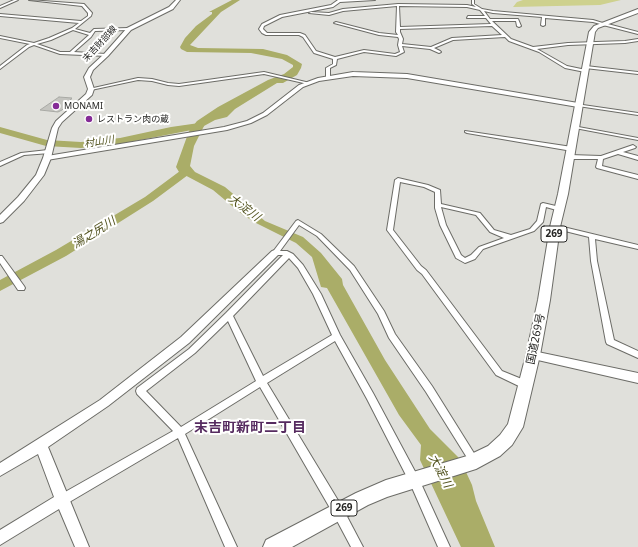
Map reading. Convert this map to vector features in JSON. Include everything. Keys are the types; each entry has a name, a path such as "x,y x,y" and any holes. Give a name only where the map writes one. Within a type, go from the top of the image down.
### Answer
{"highway":[{"name":"国道269号","path":"273,547 362,499 417,479 472,462 494,451 506,440 515,427 533,355 544,300 555,227 560,209 571,153 578,105 594,29 638,11"}],"main road":[{"name":"末吉財部線","path":"91,89 87,77 88,73 129,29 171,8 178,0"},
{"path":"0,220 40,175 48,155 53,134 61,119 89,95 91,89"}],"street":[{"path":"0,7 17,0"},
{"path":"0,68 28,46 50,39 73,29 90,13 83,6 30,0"},
{"path":"374,0 339,1 332,6 281,16 263,24 261,29 263,32 277,35 299,34 304,36 316,52 335,58 364,51 396,55 402,52 398,28 398,5"},
{"path":"473,0 473,4 513,42 534,48 566,67 638,72"},
{"path":"305,11 324,14 350,9 398,5 467,6 482,11 593,21 638,33"},
{"path":"0,15 80,22"},
{"path":"543,25 544,16"},
{"path":"468,17 517,20 519,26"},
{"path":"336,23 379,34 400,36"},
{"path":"398,28 441,28 453,26 494,25"},
{"path":"453,26 463,38"},
{"path":"73,29 90,34"},
{"path":"70,54 90,36 94,30 129,29"},
{"path":"431,48 452,39 505,36"},
{"path":"0,37 33,44 52,52 106,55"},
{"path":"534,48 638,40"},
{"path":"400,45 431,48 439,52"},
{"path":"328,78 328,68 335,64 335,58"},
{"path":"91,89 138,79 179,85 269,73 308,83"},
{"path":"0,164 23,154 48,155 176,138 225,129 249,122 266,114 294,90 308,83 328,78 361,73 407,76 638,114"},
{"path":"575,127 638,139"},
{"path":"467,132 602,158 633,147"},
{"path":"617,152 638,158"},
{"path":"602,158 599,167 638,177"},
{"path":"526,385 499,373 424,272 419,268 390,230 398,180 438,191 438,205 443,225 458,256 465,262 473,257 481,248 532,230 540,222 543,205 560,209"},
{"path":"438,205 478,214 492,231 509,237"},
{"path":"0,470 104,403 185,340 276,252 298,222 319,234 352,268 381,313 392,336 429,389 472,462"},
{"path":"555,227 638,247"},
{"path":"592,236 594,267 610,342 638,355"},
{"path":"276,252 288,254 301,267 313,287 336,336 417,479 444,547"},
{"path":"230,547 180,432 140,391 192,351 288,254"},
{"path":"0,258 21,288"},
{"path":"229,315 261,381 338,511 357,547"},
{"path":"0,538 62,500 180,432 336,336"},
{"path":"533,355 638,378"},
{"path":"41,445 82,547"}],"shaded area":[{"path":"523,0 621,0 600,5 513,7 517,2"}],"water":[{"name":"大淀川","path":"232,0 240,0 221,12 190,45 198,48 263,49 287,55 302,64 301,68 297,75 283,83 277,83 235,109 227,117 215,120 204,126 194,146 190,166 195,172 225,187 265,221 303,237 321,253 342,279 343,285 385,360 430,429 460,459 472,485 476,501 495,547 461,547 420,460 421,445 399,415 327,288 321,287 312,257 296,243 243,215 213,190 179,172 176,167 189,131 197,121 218,107 268,80 284,74 293,67 293,65 282,59 251,53 187,52 181,49 180,47 185,38 196,26 212,14 212,12 209,12"}],"building":[{"name":"MONAMI","path":"59,97 72,98 70,100 72,100 58,112 40,110"}],"waterway":[{"name":"村山川","path":"0,130 46,143 81,145 120,141 171,130 199,126"},
{"name":"湯之尻川","path":"0,286 61,253 149,199 184,173"}],"place":[{"name":"MONAMI","path":"56,106"},
{"name":"レストラン肉の蔵","path":"89,119"}],"district":[{"name":"末吉町新町二丁目","path":"250,428"}]}
